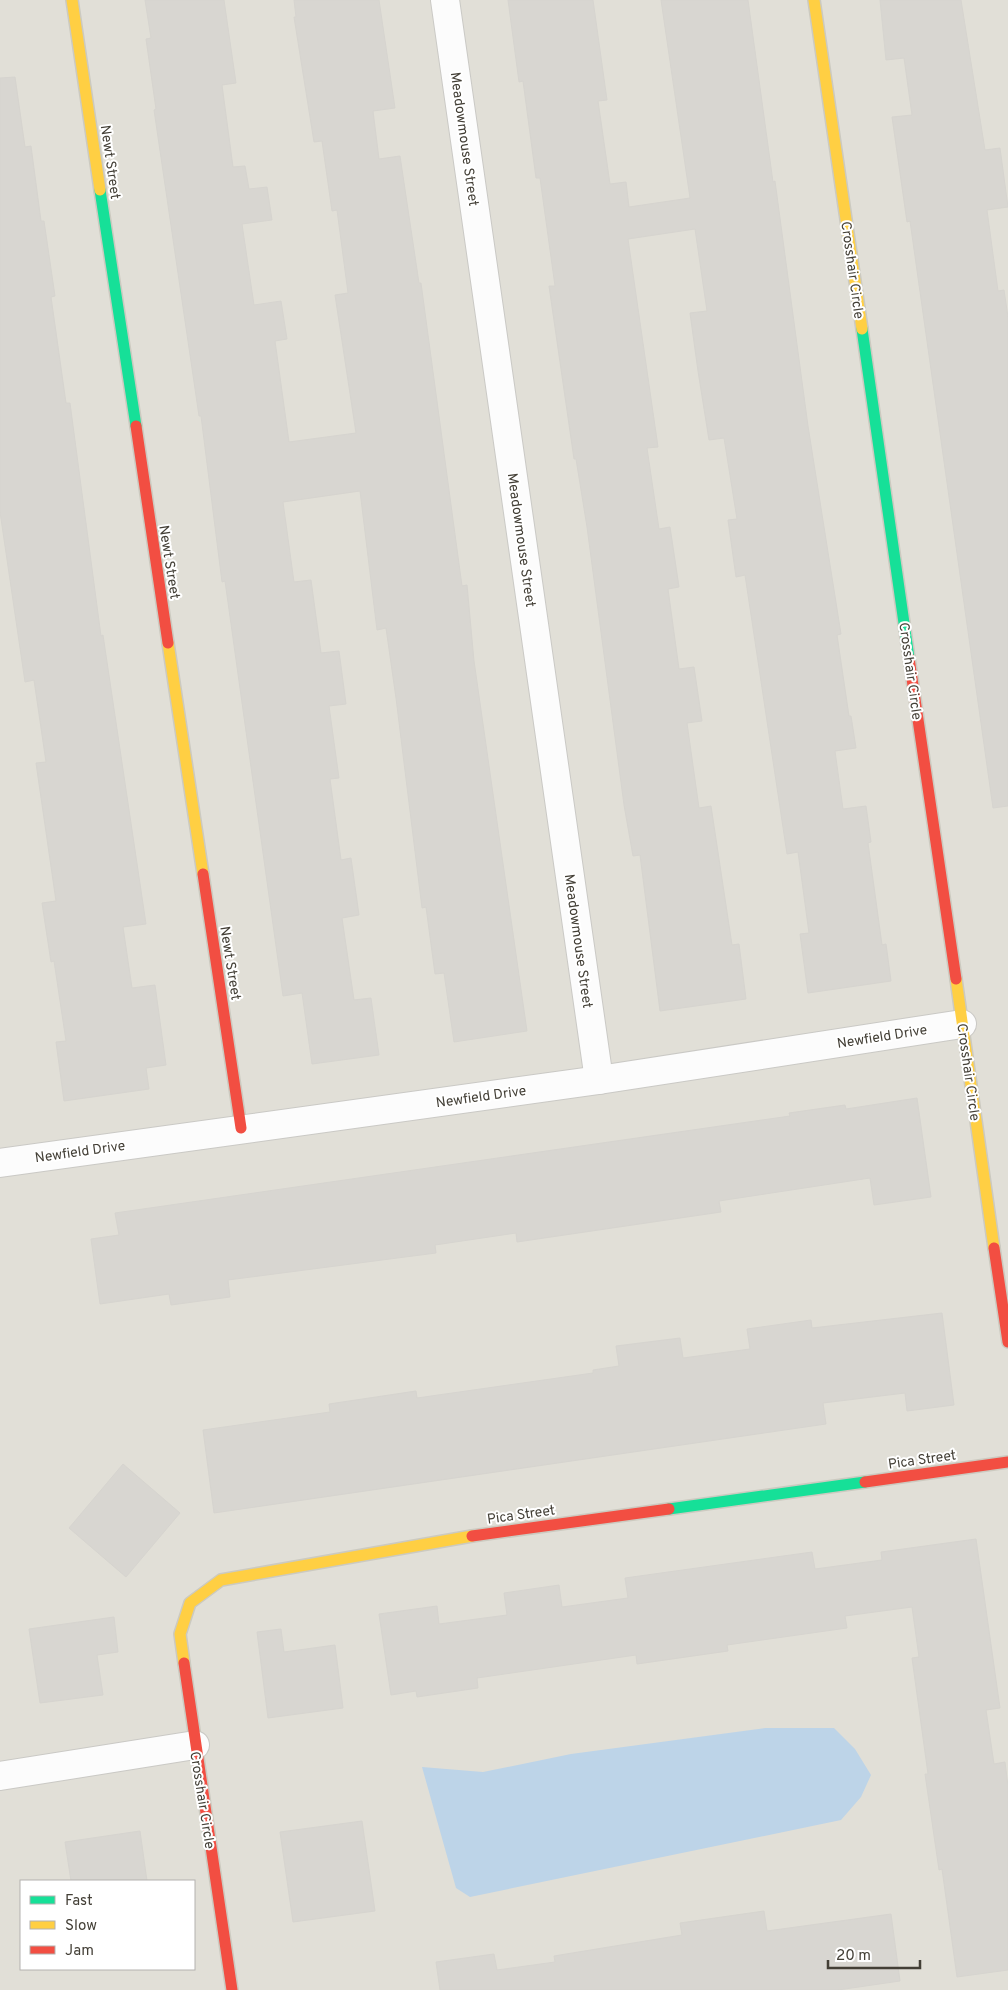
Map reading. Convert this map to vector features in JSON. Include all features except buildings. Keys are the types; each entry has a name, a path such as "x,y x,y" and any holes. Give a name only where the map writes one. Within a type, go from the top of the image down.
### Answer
{"street":[{"name":"Newt Street","path":"72,0 241,1128"},
{"name":"Meadowmouse Street","path":"445,0 599,1080"},
{"name":"Crosshair Circle","path":"814,0 1008,1342"},
{"name":"Newfield Drive","path":"0,1163 241,1128 599,1080 962,1024"},
{"name":"Pica Street","path":"195,1745 180,1634 190,1603 221,1580 468,1537 1008,1462"},
{"name":"Crosshair Circle","path":"0,1776 195,1745 232,1990"}],"shaded area":[{"path":"0,0 1008,0 1008,1990 0,1990"}],"water":[{"path":"765,1728 834,1728 855,1749 871,1775 861,1797 841,1820 470,1897 456,1888 422,1767 483,1772 571,1754"}],"traffic: fast":[{"path":"100,190 136,426"},
{"path":"862,329 909,658"},
{"path":"669,1509 865,1482"}],"traffic: slow":[{"path":"72,0 100,190"},
{"path":"814,0 862,329"},
{"path":"168,643 203,874"},
{"path":"956,979 994,1248"},
{"path":"184,1663 180,1634 190,1603 221,1580 472,1536"}],"traffic: jam":[{"path":"136,426 168,643"},
{"path":"909,658 956,979"},
{"path":"203,874 241,1128"},
{"path":"994,1248 1008,1342"},
{"path":"865,1482 1008,1462"},
{"path":"472,1536 669,1509"},
{"path":"184,1663 232,1990"}]}
